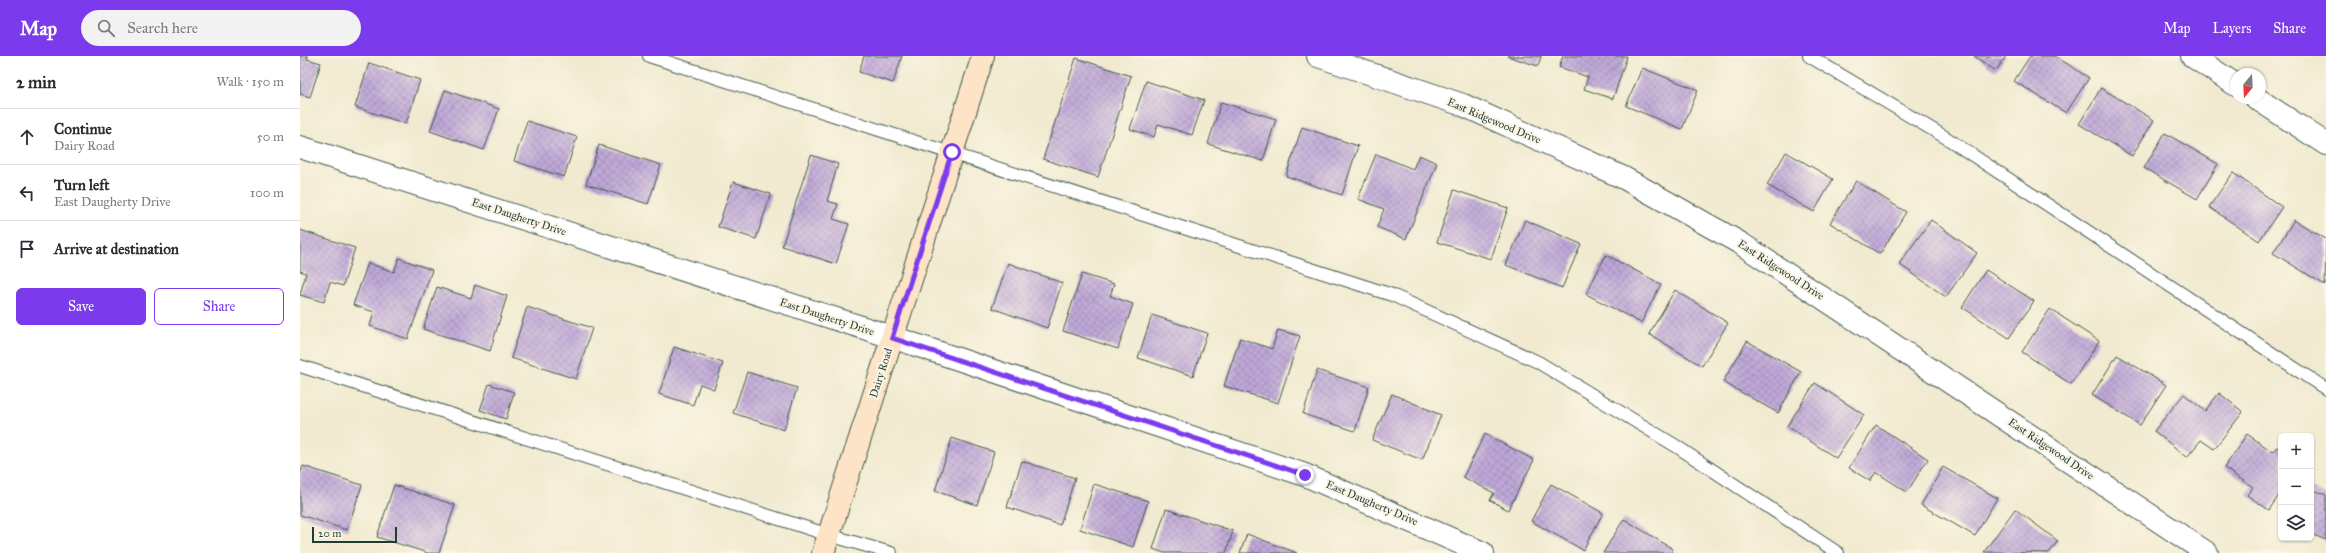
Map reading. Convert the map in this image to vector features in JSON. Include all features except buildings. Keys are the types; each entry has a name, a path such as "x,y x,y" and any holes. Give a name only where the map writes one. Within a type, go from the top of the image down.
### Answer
{"street":[{"name":"Dairy Road","path":"826,544 983,56"},
{"name":"East Ridgewood Drive","path":"1318,56 1463,106 1624,178 1740,243 2207,553"},
{"path":"2192,56 2230,81"},
{"path":"2265,104 2326,144"},
{"name":"East Daugherty Drive","path":"300,147 892,338 1305,475 1483,553"}],"lane":[{"path":"650,56 952,152 1392,295 1538,362 1676,446 1838,553"},
{"path":"1809,56 1945,137 2326,389"},
{"path":"300,366 826,544 891,553"}],"route":[{"path":"952,152 892,338 1305,475"}]}
